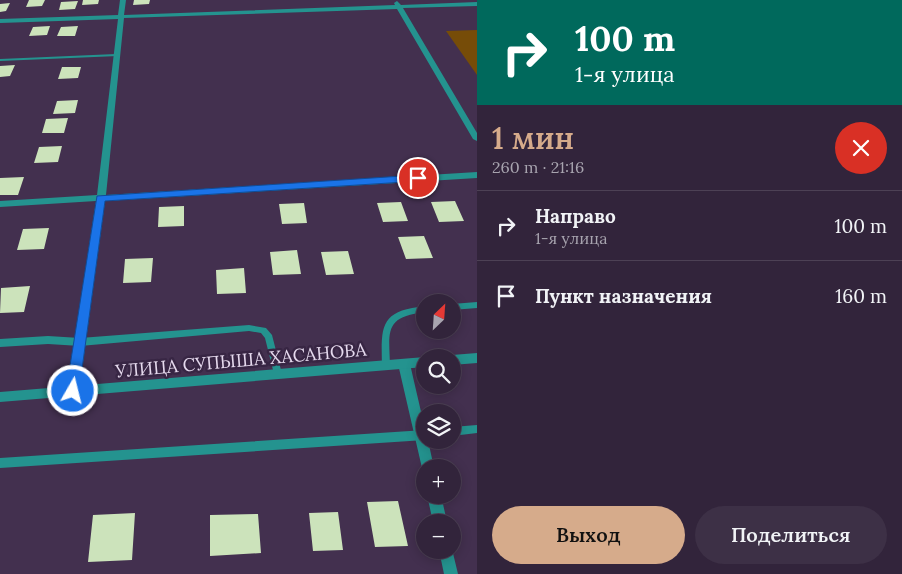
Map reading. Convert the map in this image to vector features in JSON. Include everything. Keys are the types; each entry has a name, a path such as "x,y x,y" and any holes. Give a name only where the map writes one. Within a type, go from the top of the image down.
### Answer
{"street":[{"path":"73,391 101,198 122,0"},
{"path":"395,0 477,139"},
{"path":"0,20 477,4"},
{"path":"0,204 477,175"},
{"path":"461,359 477,358"},
{"name":"УЛИЦА СУПЫША ХАСАНОВА","path":"0,397 416,363"},
{"path":"404,364 416,409"},
{"path":"448,559 452,574"}],"lane":[{"path":"0,60 116,55"},
{"path":"461,306 477,305"},
{"path":"386,366 385,338 389,322 398,314 416,309"},
{"path":"0,343 48,340 80,342 249,328 263,330 269,337 278,374"},
{"path":"461,431 477,429"},
{"path":"0,463 416,436"}],"shaded area":[{"path":"477,30 477,75 446,31"}],"building":[{"path":"29,0 45,0 42,6 26,7"},
{"path":"83,0 99,0 98,4 82,5"},
{"path":"134,0 150,0 149,4 133,5"},
{"path":"78,1 75,9 59,10 61,2"},
{"path":"10,3 6,11 0,12 0,4"},
{"path":"50,26 47,35 29,36 33,27"},
{"path":"78,26 75,36 57,36 61,27"},
{"path":"15,65 10,76 0,77 0,66"},
{"path":"62,67 81,67 78,78 58,79"},
{"path":"78,100 75,113 53,114 57,101"},
{"path":"68,118 64,133 42,133 46,119"},
{"path":"62,146 58,162 34,163 39,147"},
{"path":"24,177 18,195 0,195 0,178"},
{"path":"455,201 464,221 439,222 431,202"},
{"path":"401,202 408,221 383,222 377,203"},
{"path":"304,203 307,223 282,224 279,204"},
{"path":"184,206 184,226 158,227 159,207"},
{"path":"49,228 44,249 17,250 23,229"},
{"path":"424,236 433,258 406,259 398,237"},
{"path":"297,250 301,274 273,275 270,252"},
{"path":"348,251 354,274 326,275 321,252"},
{"path":"153,258 151,282 123,283 125,259"},
{"path":"244,268 246,293 217,294 216,270"},
{"path":"30,286 24,312 0,313 1,288"},
{"path":"398,501 408,546 375,547 367,502"},
{"path":"338,512 343,550 313,551 309,513"},
{"path":"135,513 132,560 88,562 93,515"},
{"path":"258,514 261,553 210,556 210,515"}],"route":[{"path":"73,391 101,198 418,178"}]}
